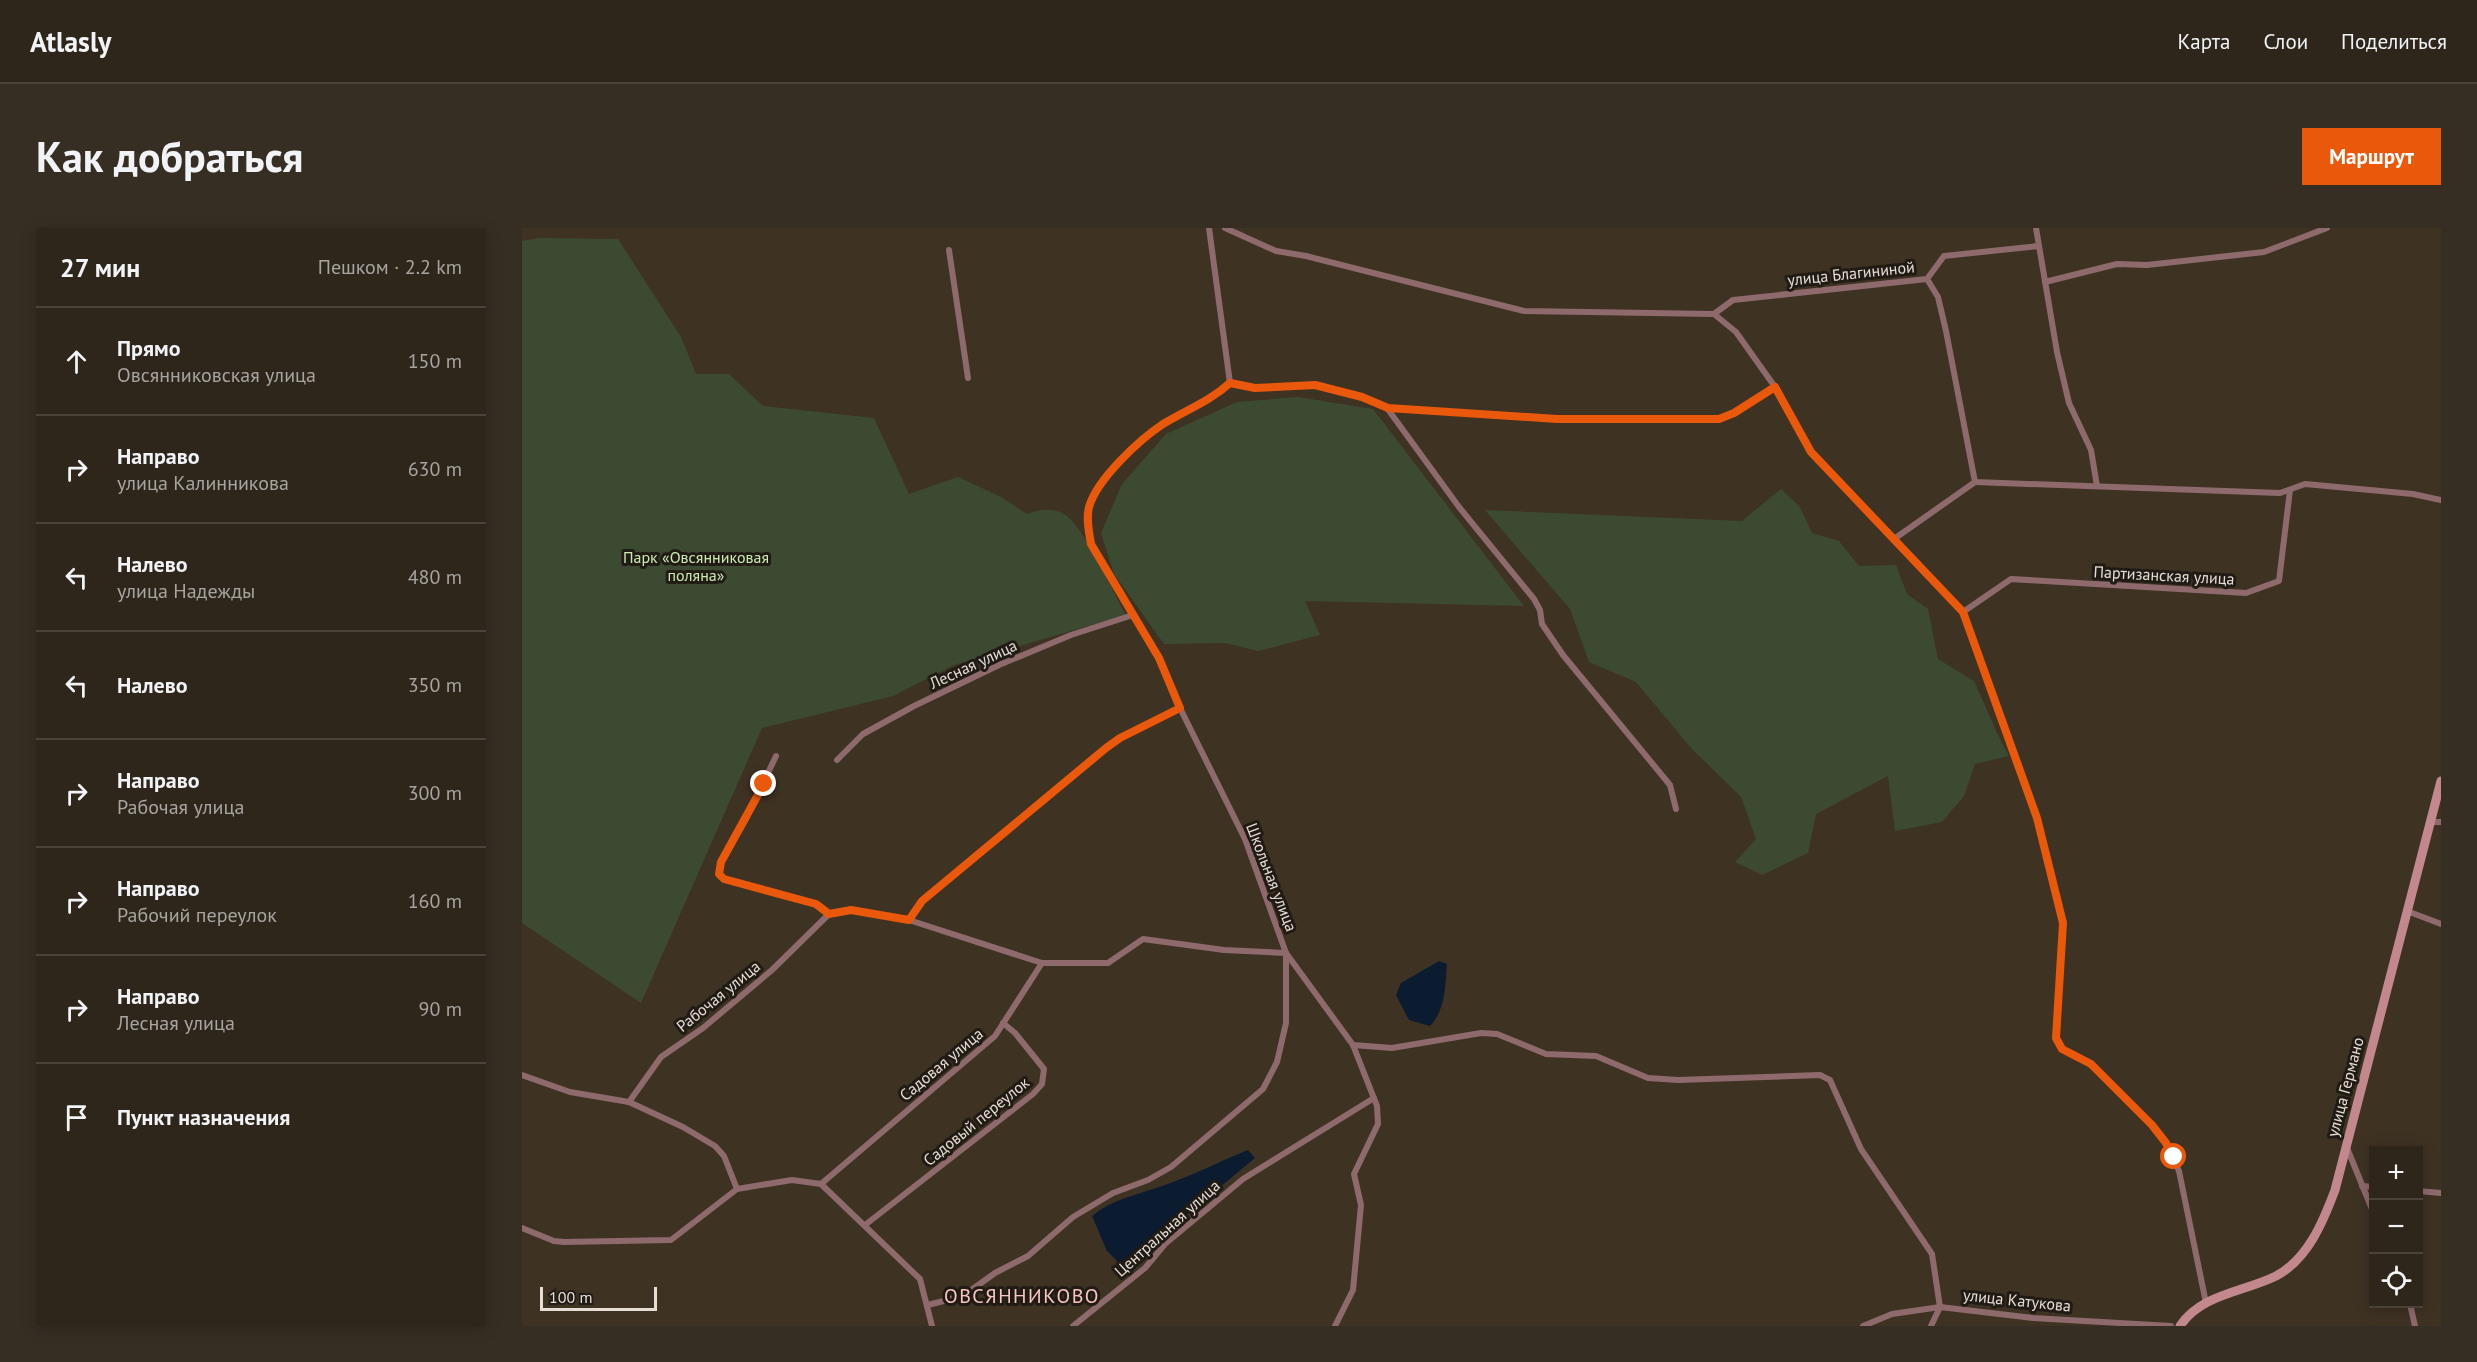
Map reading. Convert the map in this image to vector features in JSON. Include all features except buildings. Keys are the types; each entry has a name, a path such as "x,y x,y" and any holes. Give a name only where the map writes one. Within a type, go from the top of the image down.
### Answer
{"main road":[{"name":"улица Германо","path":"2180,1326 2191,1312 2206,1303 2277,1275 2297,1260 2312,1240 2325,1216 2335,1190 2441,782"}],"street":[{"path":"1209,228 1230,383 1255,388 1315,385 1362,397 1388,408 1557,419 1719,419 1734,413 1775,387"},
{"path":"1225,228 1276,251 1306,255 1524,311 1714,314 1736,332 1775,387 1811,452 1963,612 2037,818 2063,923 2056,1038 2062,1049 2091,1064 2152,1125 2166,1143 2179,1171 2206,1303"},
{"path":"2036,228 2044,282 2068,403 2091,450 2097,486"},
{"path":"2044,282 2116,264 2147,265 2264,252 2326,228"},
{"path":"1927,279 1944,256 2038,246"},
{"path":"949,250 968,378"},
{"name":"улица Благининой","path":"1714,314 1733,300 1927,279 1938,297 1947,331 1976,482"},
{"name":"Школьная улица","path":"1230,383 1215,396 1163,424 1114,468 1101,483 1090,506 1088,525 1091,544 1162,664 1180,708 1245,839 1286,953 1353,1045 1377,1106 1378,1124 1354,1174 1360,1206 1353,1290 1335,1326"},
{"path":"1388,408 1459,507 1534,599 1540,610 1542,624 1563,655 1670,785 1676,809"},
{"path":"1894,539 1976,482 2280,493 2305,484 2413,494 2441,500"},
{"name":"Партизанская улица","path":"1963,612 2011,579 2246,593 2279,581 2290,490"},
{"name":"Лесная улица","path":"837,760 863,734 914,706 1040,648 1133,615"},
{"path":"909,920 922,901 1106,748 1120,738 1180,708"},
{"path":"776,756 746,819 721,862 719,874 724,879 816,904 829,914 851,910 909,920 1042,963 1108,963 1143,939 1224,950 1286,953 1286,1023 1277,1062 1263,1089 1171,1167 1148,1180 1113,1193 1083,1211 1029,1256 995,1273 963,1296 928,1305"},
{"path":"2430,822 2441,822"},
{"path":"2407,911 2441,924"},
{"name":"Рабочая улица","path":"629,1102 661,1058 703,1028 772,970 829,914"},
{"name":"Садовая улица","path":"821,1184 995,1036 1042,963"},
{"name":"Садовый переулок","path":"865,1225 996,1125 1042,1084 1044,1070 1015,1033 1003,1023"},
{"path":"1353,1045 1392,1048 1481,1033 1497,1034 1546,1054 1596,1056 1648,1078 1678,1080 1820,1075 1830,1080 1861,1149 1932,1254 1940,1307 1931,1326"},
{"path":"522,1075 570,1092 629,1102 683,1126 715,1146 724,1156 737,1189"},
{"name":"Центральная улица","path":"1073,1326 1145,1268 1165,1244 1243,1179 1374,1098"},
{"path":"2346,1145 2369,1204"},
{"path":"522,1228 554,1241 564,1242 671,1240 737,1189 792,1180 821,1184 920,1279 932,1326"},
{"path":"2362,1186 2369,1187"},
{"path":"2423,1191 2441,1193"},
{"name":"улица Катукова","path":"1863,1326 1892,1314 1940,1307 2033,1318 2170,1326"},
{"path":"2411,1308 2415,1326"}],"green space":[{"name":"Парк «Овсянниковая поляна»","path":"539,238 618,239 681,337 696,374 729,374 763,406 874,418 909,494 958,477 1001,497 1027,514 1050,510 1064,514 1072,521 1089,545 1126,615 954,665 893,696 762,728 641,1003 522,923 522,241"},
{"path":"1298,397 1373,409 1524,606 1305,601 1320,635 1258,651 1225,643 1164,644 1114,574 1101,533 1122,484 1166,434 1237,402"},
{"path":"1781,489 1800,507 1812,533 1839,541 1859,566 1896,565 1907,594 1928,609 1938,659 1974,681 2009,756 1975,764 1964,796 1942,822 1895,831 1888,776 1816,814 1808,853 1762,875 1735,862 1756,839 1741,797 1692,749 1636,682 1589,662 1570,609 1485,510 1742,521"}],"water":[{"path":"1439,961 1447,964 1444,997 1439,1012 1430,1026 1409,1020 1396,995 1401,983"},
{"path":"1248,1150 1255,1158 1172,1227 1131,1266 1124,1268 1107,1251 1092,1216 1115,1202 1180,1180"}],"district":[{"name":"ОВСЯННИКОВО","path":"1022,1296"}],"route":[{"path":"764,784 721,862 719,874 724,879 816,904 829,914 851,910 909,920 922,901 1106,748 1120,738 1180,708 1159,658 1091,544 1088,525 1090,506 1101,483 1151,433 1215,396 1230,383 1255,388 1315,385 1362,397 1388,408 1557,419 1719,419 1734,413 1775,387 1811,452 1963,612 2037,818 2063,923 2056,1038 2062,1049 2091,1064 2152,1125 2174,1157"}]}
